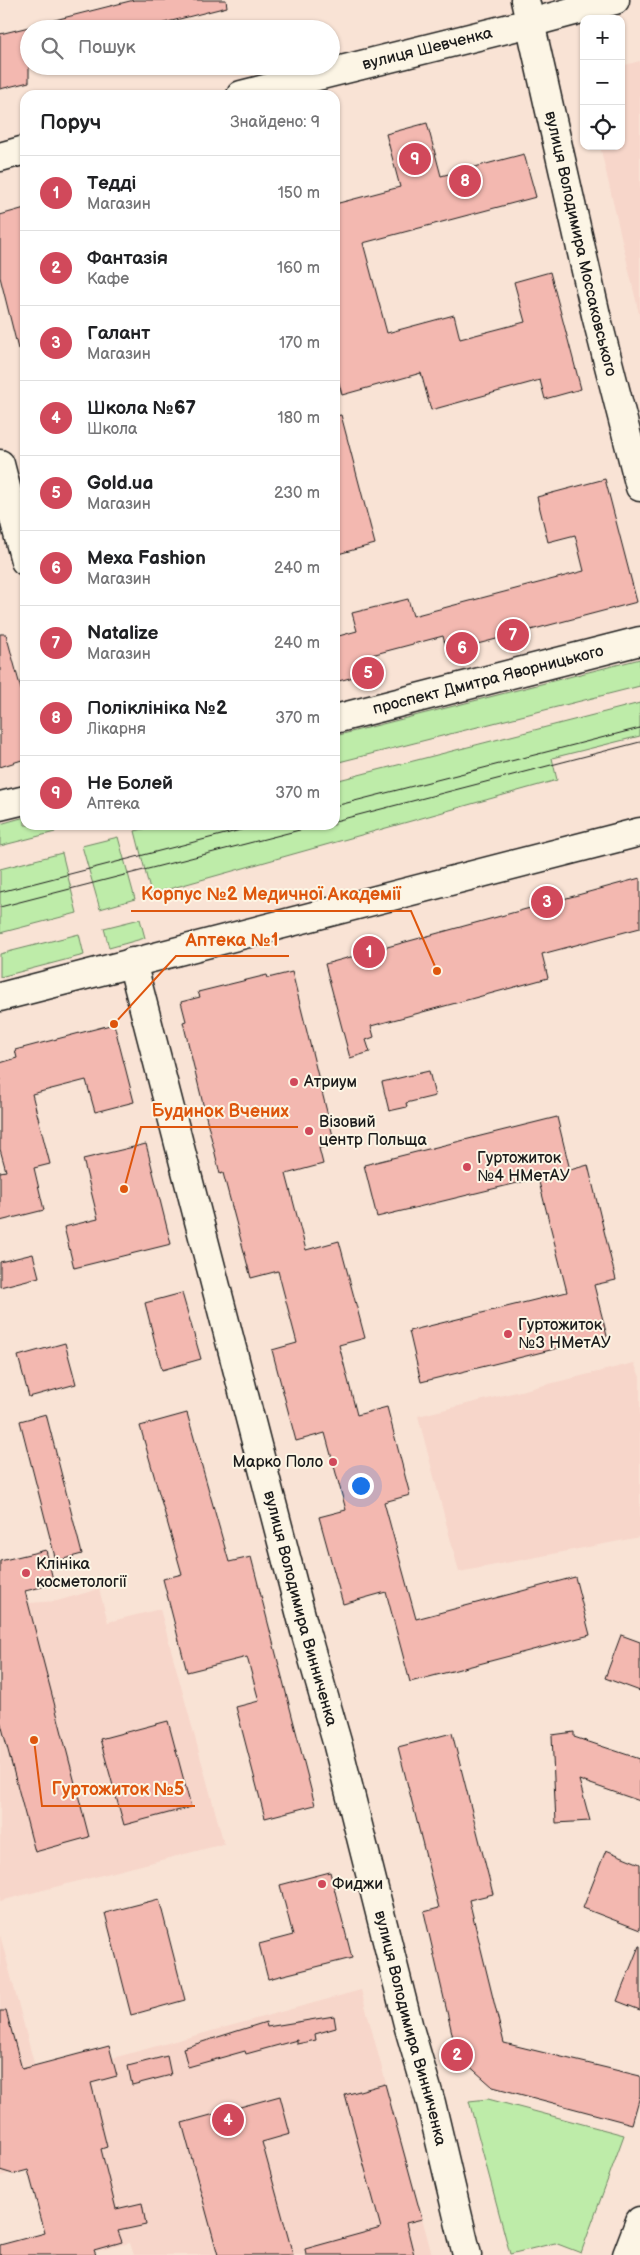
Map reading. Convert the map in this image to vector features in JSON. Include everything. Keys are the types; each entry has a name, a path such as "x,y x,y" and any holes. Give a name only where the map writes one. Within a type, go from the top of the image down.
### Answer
{"street":[{"name":"вулиця Шевченка","path":"340,66 528,12 615,0"},
{"name":"вулиця Володимира Моссаковського","path":"528,12 596,315 640,487"},
{"name":"вулиця Шевченка","path":"258,90 310,75"},
{"path":"0,157 20,151"},
{"path":"0,464 20,542"},
{"name":"проспект Дмитра Яворницького","path":"340,718 640,641"},
{"path":"0,806 20,801"},
{"path":"0,997 640,832"},
{"name":"вулиця Володимира Винниченка","path":"132,962 302,1622 337,1742 431,2103 468,2255"},
{"path":"627,2255 640,2220"}],"shaded area":[{"path":"640,61 640,318 601,150 625,150 625,65"},
{"path":"634,1363 640,1377 640,1537 459,1572 418,1416"},
{"path":"99,1589 108,1622 160,1609 224,1844 0,1901 0,1605 57,1601"},
{"path":"0,1935 60,2161 0,2176"},
{"path":"361,1990 432,2255 134,2255 130,2243 97,2251 45,2063 109,2046 113,2058"}],"green space":[{"path":"640,659 640,686 340,762 340,735"},
{"path":"640,703 640,736 552,758 557,780 151,894 135,831 340,830 340,780"},
{"path":"20,818 20,830 55,830 55,832 0,846 0,824"},
{"path":"118,837 135,899 100,909 82,846"},
{"path":"62,853 77,913 0,933 0,869"},
{"path":"140,919 145,938 109,948 104,928"},
{"path":"79,934 84,955 0,977 0,954"},
{"path":"488,2099 624,2135 581,2253 555,2243 510,2254 469,2101"}],"building":[{"path":"134,0 226,0 227,7 176,20 55,20"},
{"path":"20,29 20,75 29,75 29,82 0,89 0,34"},
{"path":"427,123 441,176 524,154 536,197 363,243 387,333 454,315 460,339 525,322 514,282 550,272 581,389 545,399 540,380 431,410 421,373 342,395 340,387 340,203 400,187 386,134"},
{"path":"20,209 20,349 18,349 0,277 0,215"},
{"path":"340,415 375,544 340,553"},
{"path":"605,479 637,602 447,652 443,636 364,657 368,673 340,681 340,636 357,631 352,613 408,599 413,616 584,571 575,535 548,542 537,497"},
{"path":"0,634 6,634 20,686 20,761 0,767"},
{"path":"640,878 640,928 542,954 548,978 371,1026 374,1037 366,1040 370,1052 350,1058 325,964"},
{"path":"292,972 335,1144 319,1148 323,1164 286,1174 306,1250 339,1241 365,1338 339,1345 357,1415 387,1407 410,1495 384,1502 416,1619 575,1577 590,1635 410,1682 386,1592 343,1604 319,1517 346,1510 325,1433 296,1441 272,1350 297,1343 278,1271 251,1278 223,1173 220,1174 183,1022 186,1021 181,1002 200,997 198,992 267,975 268,978"},
{"path":"114,1024 134,1102 95,1112 86,1080 32,1094 50,1164 34,1168 44,1210 0,1221 0,1172 6,1171 0,1149 0,1063 17,1058 15,1050"},
{"path":"429,1071 435,1096 406,1103 407,1107 389,1111 382,1082"},
{"path":"557,1117 570,1170 588,1165 616,1280 594,1285 607,1336 421,1382 409,1331 567,1292 538,1178 377,1217 364,1165"},
{"path":"146,1144 171,1244 74,1268 64,1227 98,1219 83,1159"},
{"path":"33,1254 39,1277 0,1287 0,1262"},
{"path":"182,1293 201,1359 162,1370 145,1303"},
{"path":"65,1343 76,1384 29,1397 18,1356"},
{"path":"187,1413 229,1562 251,1557 315,1805 265,1818 236,1707 259,1701 247,1657 187,1672 163,1579 182,1574 140,1426"},
{"path":"46,1414 82,1554 56,1561 20,1421"},
{"path":"46,1550 54,1584 25,1591 89,1837 35,1852 0,1720 0,1561"},
{"path":"621,1635 640,1642 640,1691 605,1678"},
{"path":"168,1721 191,1807 124,1825 100,1739"},
{"path":"574,1732 574,1737 640,1759 640,1801 579,1780 590,1821 556,1823 552,1735"},
{"path":"452,1733 493,1894 469,1900 504,2043 640,2076 640,2096 632,2124 493,2087 457,2055 424,1912 439,1908 398,1747"},
{"path":"606,1850 640,1864 640,1930 583,1908"},
{"path":"330,1872 352,1958 268,1979 259,1944 293,1935 280,1885"},
{"path":"159,1899 185,2000 131,2015 105,1913"},
{"path":"640,1946 640,2010 617,2001"},
{"path":"0,2011 6,2011 22,2069 109,2046 117,2076 91,2083 107,2147 101,2149 116,2209 142,2203 146,2225 118,2231 122,2242 94,2250 96,2255 0,2255 0,2245 45,2233 28,2170 13,2174 0,2170"},
{"path":"334,2016 336,2028 315,2034 316,2040 297,2044 297,2040 246,2054 245,2051 188,2067 183,2048 266,2022 267,2027"},
{"path":"167,2056 171,2075 132,2085 128,2066"},
{"path":"385,2084 422,2219 406,2223 414,2255 306,2255 305,2249 381,2228 345,2095"},
{"path":"280,2096 290,2134 262,2142 293,2255 218,2255 182,2123"}],"tram line":[{"path":"340,805 640,728"},
{"path":"340,820 640,742"},
{"path":"0,892 241,830"},
{"path":"0,907 300,830"}],"place":[{"name":"Не Болей","path":"415,159"},
{"name":"Поліклініка №2","path":"465,181"},
{"name":"Natalize","path":"513,635"},
{"name":"Меха Fashion","path":"462,648"},
{"name":"Gold.ua","path":"368,673"},
{"name":"Галант","path":"547,902"},
{"name":"Тедді","path":"369,952"},
{"name":"Корпус №2 Медичної Академії","path":"437,971"},
{"name":"Аптека №1","path":"114,1024"},
{"name":"Атриум","path":"294,1082"},
{"name":"Візовий центр Польща","path":"309,1131"},
{"name":"Гуртожиток №4 НМетАУ","path":"467,1167"},
{"name":"Будинок Вчених","path":"124,1189"},
{"name":"Гуртожиток №3 НМетАУ","path":"508,1334"},
{"name":"Марко Поло","path":"333,1462"},
{"name":"Клініка косметології","path":"26,1573"},
{"name":"Гуртожиток №5","path":"34,1740"},
{"name":"Фиджи","path":"322,1884"},
{"name":"Фантазія","path":"457,2055"},
{"name":"Школа №67","path":"228,2120"}]}
